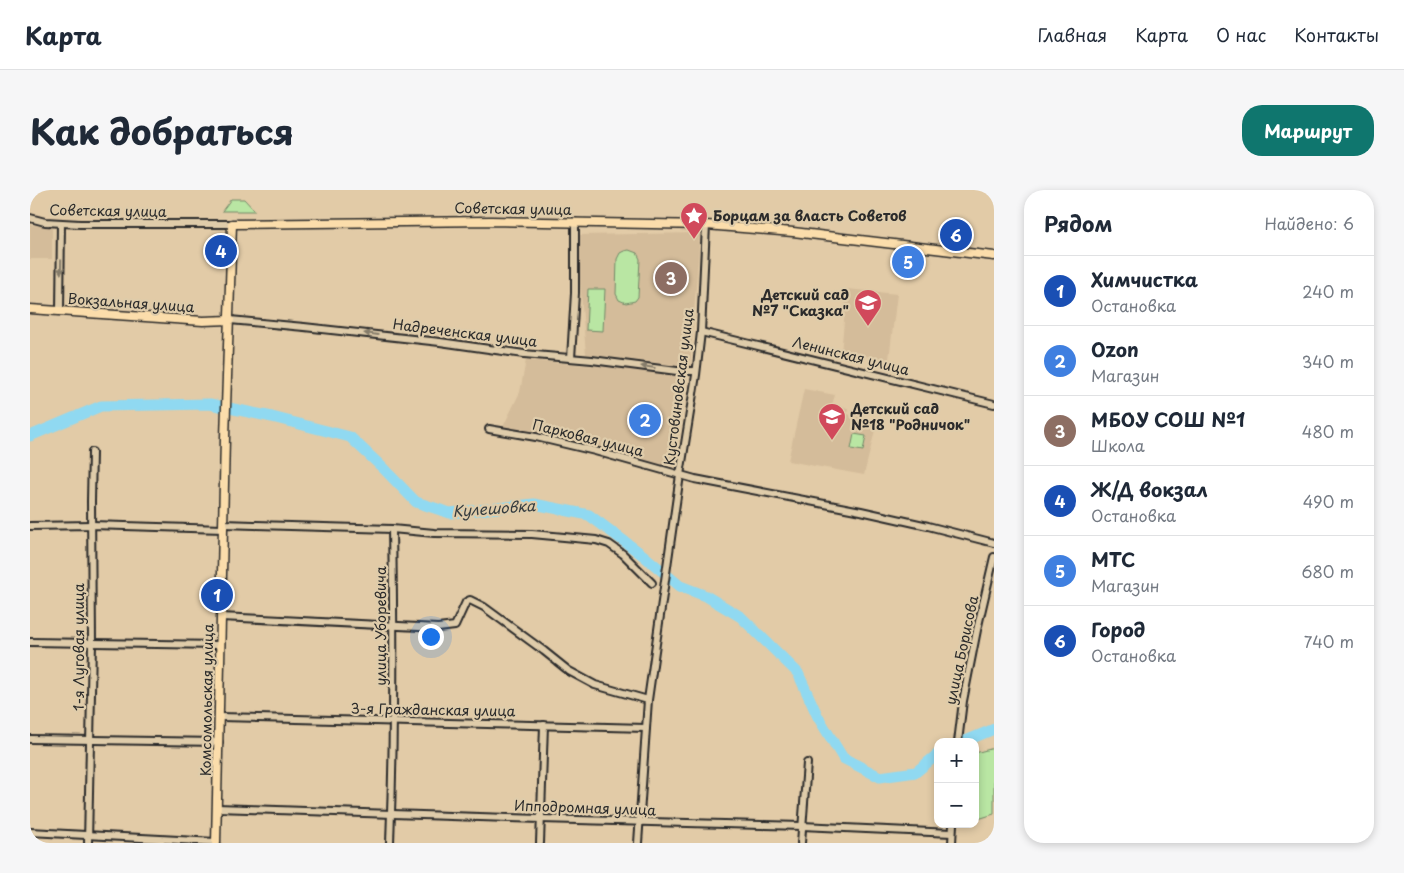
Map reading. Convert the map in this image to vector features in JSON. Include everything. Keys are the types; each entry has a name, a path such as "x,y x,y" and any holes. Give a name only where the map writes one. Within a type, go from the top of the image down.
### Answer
{"main road":[{"name":"Советская улица","path":"232,224 491,221 706,225 793,232 994,256"},
{"path":"230,320 232,224"},
{"name":"Вокзальная улица","path":"30,309 202,321 230,320"},
{"name":"Комсомольская улица","path":"216,842 225,438 230,320"}],"street":[{"name":"Советская улица","path":"30,218 45,222 80,224 232,224"},
{"path":"571,358 575,293 575,222"},
{"path":"60,311 61,223"},
{"name":"Кустовиновская улица","path":"648,700 701,332 706,225"},
{"name":"Надреченская улица","path":"230,320 304,326 524,354 696,372"},
{"name":"Ленинская улица","path":"701,332 994,404"},
{"name":"Парковая улица","path":"489,429 595,451 720,484 861,511 994,543"},
{"name":"1-я Луговая улица","path":"88,843 92,643 92,452"},
{"path":"30,526 223,526 392,529 434,533 541,534 601,540 623,554 652,583"},
{"name":"улица Уборевича","path":"390,843 394,721 392,529"},
{"name":"улица Борисова","path":"959,738 963,701 994,557"},
{"path":"222,617 438,628 452,627 457,624 466,602 470,600 475,602 569,671 595,685 648,700 638,843"},
{"path":"30,642 220,645"},
{"name":"3-я Гражданская улица","path":"220,716 646,728"},
{"path":"540,843 544,725"},
{"path":"30,739 219,742"},
{"path":"801,843 807,763"},
{"name":"Ипподромная улица","path":"217,808 802,826 952,833"},
{"path":"952,843 953,828"},
{"path":"30,832 216,842"}],"shaded area":[{"path":"30,225 52,226 52,259 30,259"},
{"path":"700,233 690,367 586,354 576,235"},
{"name":"Детский сад №7 \"Сказка\"","path":"847,289 897,294 889,359 841,353"},
{"path":"526,360 685,374 676,468 503,427 520,392"},
{"name":"Детский сад №18 \"Родничок\"","path":"804,389 835,395 832,405 848,409 847,414 877,422 864,475 788,461"}],"green space":[{"path":"231,199 244,199 255,211 222,211"},
{"path":"629,250 637,253 640,259 638,297 635,301 626,303 619,300 616,294 617,259 620,253"},
{"path":"588,289 605,289 603,331 586,330"},
{"path":"854,434 866,436 863,451 851,449"},
{"path":"994,748 994,814 979,819 979,783 979,752"}],"waterway":[{"name":"Кулешовка","path":"30,436 101,406 210,404 272,417 350,437 416,502 450,513 534,504 589,515 644,556 680,586 706,596 741,617 798,673 818,717 843,758 880,777 916,772 934,757"},
{"name":"Кулешовка","path":"973,738 994,729"}],"place":[{"name":"Город","path":"956,235"},
{"name":"Борцам за власть Советов","path":"694,240"},
{"name":"Ж/Д вокзал","path":"221,251"},
{"name":"МТС","path":"908,262"},
{"name":"МБОУ СОШ №1","path":"671,278"},
{"name":"Детский сад №7 \"Сказка\"","path":"868,327"},
{"name":"Ozon","path":"645,420"},
{"name":"Детский сад №18 \"Родничок\"","path":"832,441"},
{"name":"Химчистка","path":"217,595"}]}
